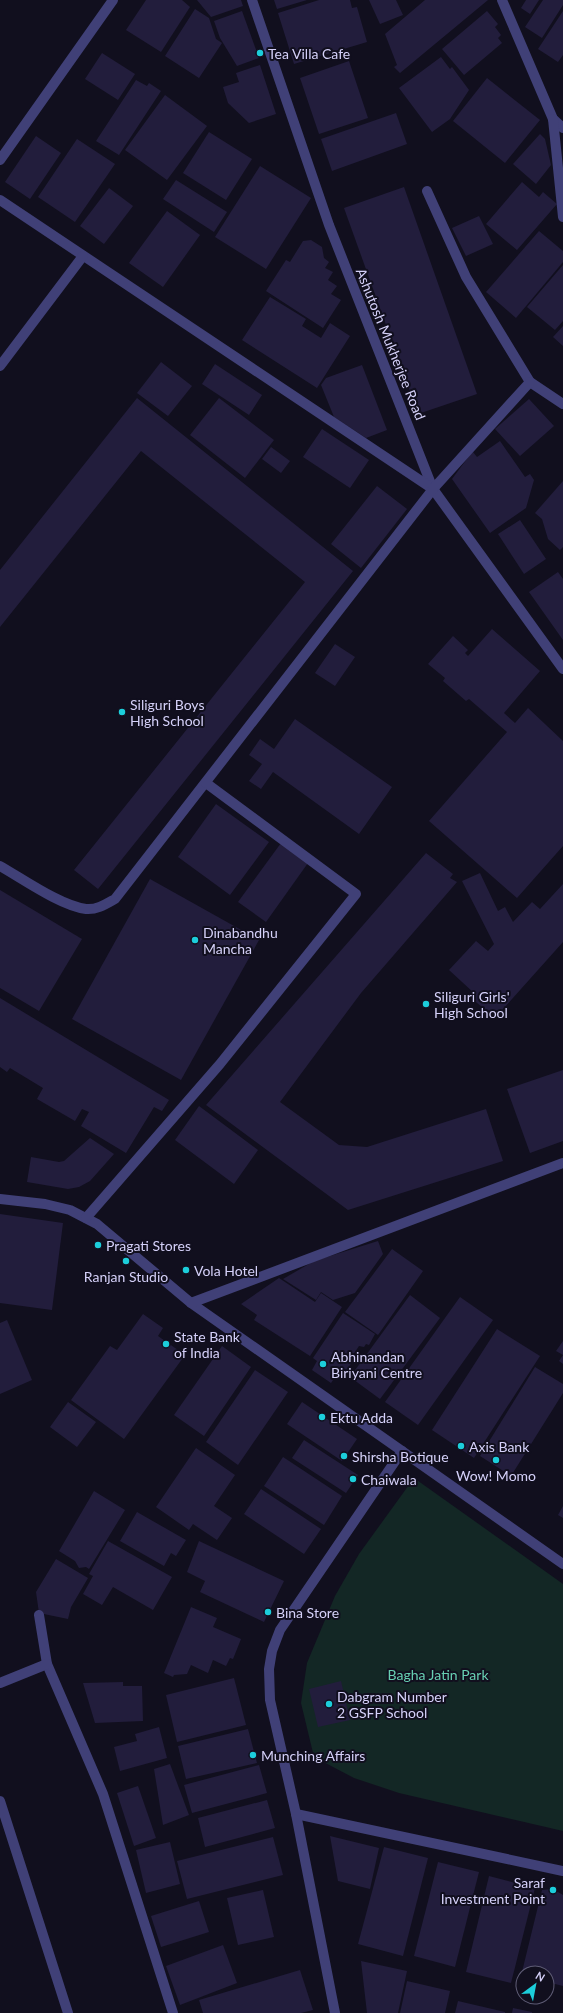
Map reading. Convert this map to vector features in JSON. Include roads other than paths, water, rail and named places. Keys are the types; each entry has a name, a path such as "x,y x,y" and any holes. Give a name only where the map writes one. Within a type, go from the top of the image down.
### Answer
{"street":[{"path":"0,160 113,0"},
{"name":"Ashutosh Mukherjee Road","path":"252,0 329,226 433,489 563,668"},
{"path":"502,0 553,119 563,217"},
{"path":"553,119 563,128"},
{"path":"427,191 466,277 530,382 563,404"},
{"path":"0,200 433,489"},
{"path":"0,366 83,256"},
{"path":"0,866 68,905 87,909 103,906 115,899 433,489 530,382"},
{"path":"86,1218 220,1064 356,894 206,783"},
{"path":"191,1303 563,1163"},
{"path":"0,1199 45,1204 70,1210 86,1218 112,1235 148,1268 191,1303 563,1564"},
{"path":"335,2013 296,1814 270,1700 269,1669 272,1651 280,1630 402,1451"},
{"path":"39,1615 47,1664 103,1794 174,2013"},
{"path":"0,1683 47,1664"},
{"path":"0,1801 68,2013"},
{"path":"296,1814 563,1871"}],"place":[{"name":"Tea Villa Cafe","path":"260,53"},
{"name":"Siliguri Boys High School","path":"122,712"},
{"name":"Dinabandhu Mancha","path":"195,940"},
{"name":"Siliguri Girls' High School","path":"426,1004"},
{"name":"Pragati Stores","path":"98,1245"},
{"name":"Ranjan Studio","path":"126,1261"},
{"name":"Vola Hotel","path":"186,1270"},
{"name":"State Bank of India","path":"166,1344"},
{"name":"Abhinandan Biriyani Centre","path":"323,1364"},
{"name":"Ektu Adda","path":"322,1417"},
{"name":"Axis Bank","path":"461,1446"},
{"name":"Shirsha Botique","path":"344,1456"},
{"name":"Wow! Momo","path":"496,1460"},
{"name":"Chaiwala","path":"353,1479"},
{"name":"Bina Store","path":"268,1612"},
{"name":"Dabgram Number 2 GSFP School","path":"329,1704"},
{"name":"Munching Affairs","path":"253,1755"},
{"name":"Saraf Investment Point","path":"553,1890"}],"park label":[{"name":"Bagha Jatin Park","path":"438,1674"}]}
